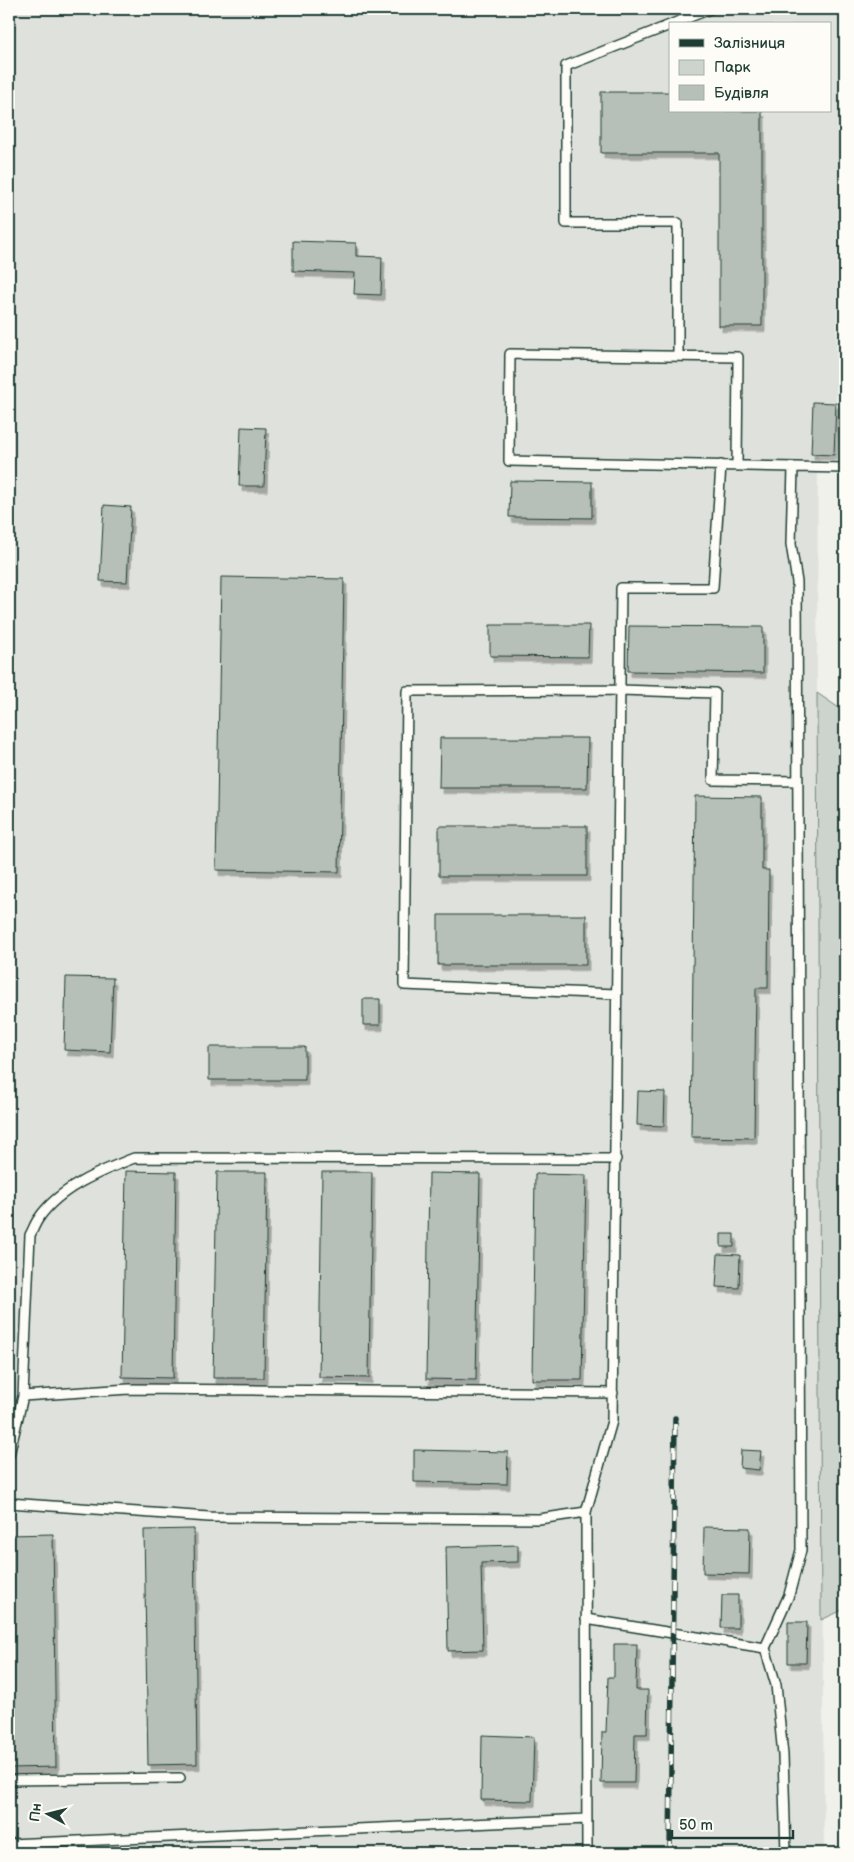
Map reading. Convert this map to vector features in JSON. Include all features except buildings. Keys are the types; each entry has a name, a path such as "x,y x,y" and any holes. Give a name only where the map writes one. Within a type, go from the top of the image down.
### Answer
{"lane":[{"path":"676,22 710,9"},
{"path":"669,25 566,66 566,223 678,223 678,356"},
{"path":"737,466 738,357 510,354 509,461 721,466 845,468"},
{"path":"587,1853 586,1512 612,1421 613,1393 621,588 713,588 721,466"},
{"path":"786,1853 783,1755 776,1685 765,1648 789,1595 801,1550 798,781 796,582 791,544 792,467"},
{"path":"617,994 404,985 407,691 620,690 715,693 713,780 798,781"},
{"path":"9,1455 23,1396 30,1236 39,1218 58,1198 96,1173 134,1158 616,1159"},
{"path":"23,1396 129,1390 613,1393"},
{"path":"9,1503 209,1517 539,1518 586,1512"},
{"path":"586,1619 765,1648"},
{"path":"9,1780 180,1778"},
{"path":"9,1844 587,1819"}],"shaded area":[{"path":"9,9 840,9 836,403 818,455 817,693 824,1853 9,1853"}],"green space":[{"path":"817,693 845,712 845,1609 821,1620"}],"railway":[{"path":"670,1853 675,1418"}]}
